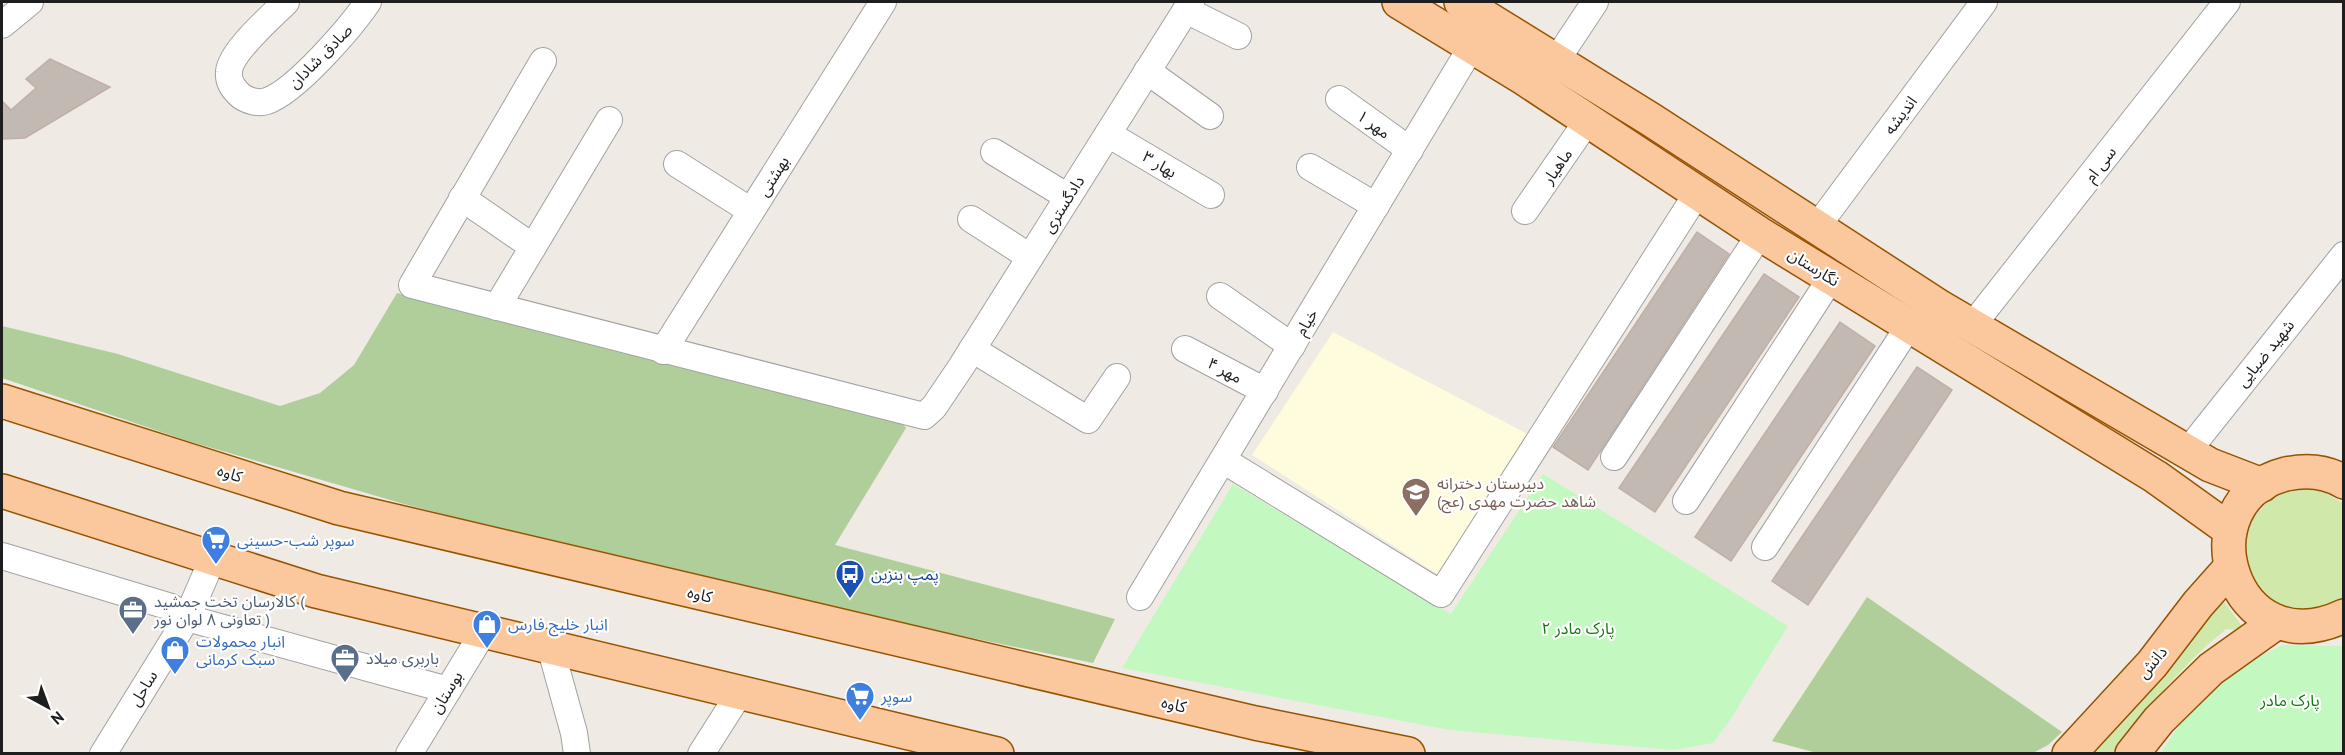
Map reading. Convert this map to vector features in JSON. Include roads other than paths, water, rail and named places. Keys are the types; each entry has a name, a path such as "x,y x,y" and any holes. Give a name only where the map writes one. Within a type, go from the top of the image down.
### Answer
{"main road":[{"name":"نگارستان","path":"1399,2 1588,120 1760,234 2156,477 2230,530"},
{"path":"1461,2 1650,119 1816,228 1972,326 2210,465 2262,485"},
{"path":"1588,120 1605,118 1614,110 1612,96"},
{"path":"1633,149 1633,134 1639,124 1650,119"},
{"name":"کاوه","path":"2,400 339,508 1197,710 1408,753"},
{"path":"2334,472 2297,472 2278,476 2262,485 2248,497 2237,513 2230,530 2228,549 2230,568 2239,590 2256,609 2277,622 2302,627 2327,624 2343,616"},
{"path":"2,491 316,591 997,753"},
{"name":"دانش","path":"2069,753 2152,664 2198,604 2230,568"},
{"path":"2132,753 2159,720 2211,669 2277,622"}],"street":[{"path":"2,25 30,2"},
{"name":"صادق شادان","path":"286,2 237,54 229,71 231,85 242,96 253,102 265,102 283,93 326,52 369,2"},
{"name":"بهشتی","path":"663,351 883,2"},
{"path":"1556,61 1596,2"},
{"name":"اندیشه","path":"1816,228 1984,2"},
{"name":"سی ام","path":"1972,326 2227,2"},
{"path":"1189,5 1238,36"},
{"name":"دادگستری","path":"663,351 924,416 934,407 972,349 1189,5"},
{"name":"خیام","path":"1140,597 1472,46"},
{"path":"543,61 412,285 663,351"},
{"path":"1147,71 1210,116"},
{"name":"مهر ۱","path":"1338,99 1410,150"},
{"path":"496,308 609,120"},
{"name":"ماهیار","path":"1525,211 1588,120"},
{"name":"بهار ۳","path":"1108,134 1211,195"},
{"path":"994,152 1068,197"},
{"path":"677,164 751,211"},
{"path":"1310,167 1376,206"},
{"path":"1223,460 1441,594 1698,192"},
{"path":"462,198 533,247"},
{"path":"971,219 1030,257"},
{"path":"1614,457 1760,234"},
{"name":"شهید ضیایی","path":"2187,452 2343,255"},
{"path":"1686,501 1831,278"},
{"path":"1220,296 1292,346"},
{"path":"1765,547 1910,326"},
{"path":"972,349 1088,420 1117,377"},
{"name":"مهر ۴","path":"1185,349 1265,391"},
{"path":"2,556 171,607 186,618 447,690"},
{"name":"ساحل","path":"103,753 186,618 213,558"},
{"name":"بوستان","path":"409,753 484,631"},
{"path":"550,646 574,733 577,753"},
{"path":"682,753 689,744 704,749 741,691"}],"place":[{"name":"دبیرستان دخترانه شاهد حضرت مهدی (عج)","path":"1416,518"},
{"name":"سوپر شب-حسینی","path":"216,566"},
{"name":"پمپ بنزین","path":"850,600"},
{"name":"کالارسان تخت جمشید ( تعاونی ۸ لوان نور )","path":"133,636"},
{"name":"انبار خلیج فارس","path":"487,650"},
{"name":"انبار محمولات سبک کرمانی","path":"175,676"},
{"name":"باربری میلاد","path":"345,684"},
{"name":"سوپر","path":"860,722"}],"park label":[{"name":"پارک مادر ۲","path":"1578,628"},
{"name":"پارک مادر","path":"2290,700"}]}
